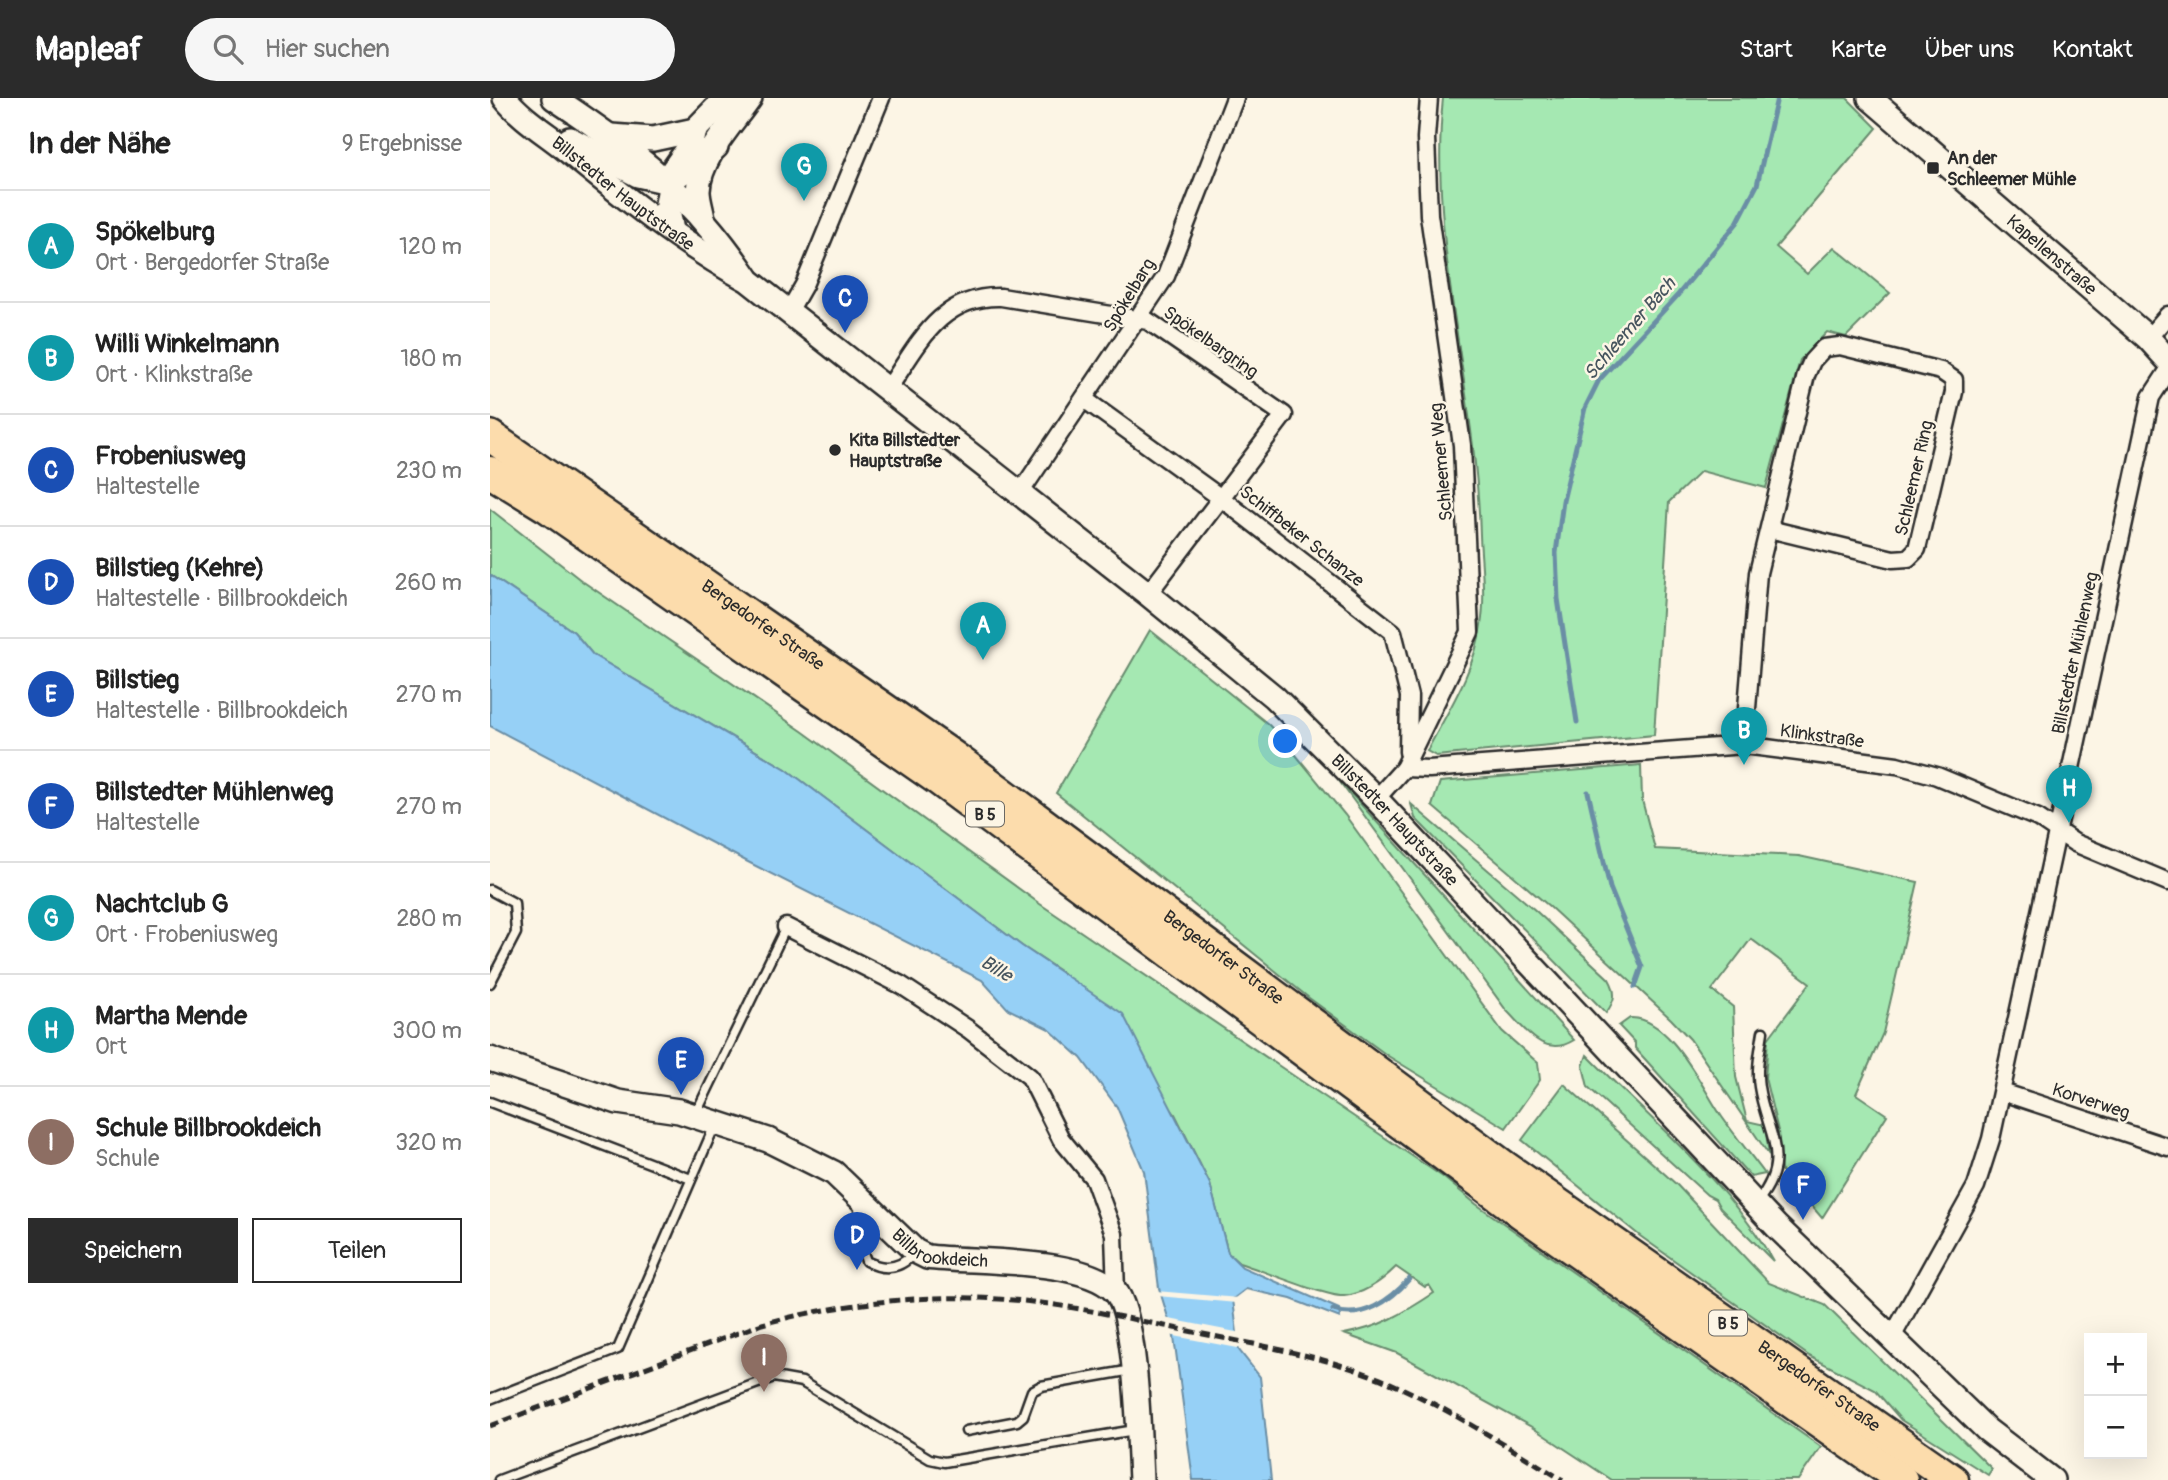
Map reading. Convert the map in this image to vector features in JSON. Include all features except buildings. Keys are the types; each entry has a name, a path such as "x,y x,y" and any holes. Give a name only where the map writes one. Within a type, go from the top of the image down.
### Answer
{"highway":[{"name":"Bergedorfer Straße","path":"490,436 943,750 1504,1166 1953,1480"},
{"name":"Bergedorfer Straße","path":"490,472 547,507 940,781 1521,1213 1902,1480"}],"street":[{"name":"Billstedter Hauptstraße","path":"554,98 611,136 669,182 704,219 748,280"},
{"path":"672,231 667,204 669,182 678,162 692,144 695,130 726,98"},
{"path":"704,219 698,192 701,176 716,147 750,98"},
{"path":"788,313 804,285 881,98"},
{"name":"Spökelbarg","path":"1020,493 1166,276 1235,98"},
{"name":"Schleemer Weg","path":"1376,799 1406,762 1470,632 1462,445 1429,215 1426,138 1429,98"},
{"name":"Kapellenstraße","path":"1870,98 2148,338 2168,360"},
{"name":"Billstedter Hauptstraße","path":"512,105 711,260 748,280 1148,594 1273,697 1376,799 1756,1203 1891,1339 1987,1430 2052,1480"},
{"path":"512,105 625,169 650,179 669,182 716,147"},
{"path":"611,136 653,139 695,130"},
{"name":"Spökelbargring","path":"888,389 937,321 966,301 1001,297 1148,321 1283,415 1148,594"},
{"path":"2148,338 2168,315"},
{"name":"Schleemer Ring","path":"1840,346 1941,371 1954,380 1954,392 1917,549 1908,558 1893,559 1769,529 1806,375 1818,353 1824,348 1840,346"},
{"name":"Billstedter Mühlenweg","path":"1891,1339 1976,1186 2002,1092 2052,863 2055,830 2151,397 2168,371"},
{"name":"Schiffbeker Schanze","path":"1084,399 1221,498 1393,632 1409,696 1406,762"},
{"path":"1744,745 1758,573 1769,529"},
{"name":"Klinkstraße","path":"1406,762 1430,769 1744,745 1897,765 1924,772 2038,818 2075,843 2168,882"},
{"path":"786,928 901,985 968,1030 1030,1077 1061,1139 1094,1180 1114,1234 1116,1292 1133,1346 1141,1480"},
{"name":"Billbrookdeich","path":"490,1059 618,1102 679,1111 768,1140 834,1173 915,1251 927,1257 1003,1262 1072,1271 1097,1279 1116,1292"},
{"name":"Korverweg","path":"2002,1092 2168,1147"}],"lane":[{"path":"490,890 514,903 516,933 490,983"},
{"path":"700,1105 786,928"},
{"path":"1756,1203 1771,1184 1776,1163 1776,1147 1758,1086 1757,1072 1763,1032"},
{"path":"490,1102 691,1180"},
{"path":"490,1399 618,1349 716,1122"},
{"path":"859,1196 860,1244 866,1261 892,1268 904,1264 915,1251"},
{"path":"966,1431 1017,1421 1023,1416 1032,1391 1041,1386 1135,1369"},
{"path":"499,1480 774,1377 802,1382 930,1459 944,1462 1138,1430"}],"green space":[{"path":"1443,98 1847,98 1877,128 1776,247 1807,274 1834,247 1890,293 1846,337 1827,332 1800,360 1766,488 1701,471 1669,502 1654,735 1436,756 1427,751 1460,690 1473,658 1483,603 1477,480 1442,208 1440,153"},
{"path":"490,509 582,581 802,731 1040,904 1443,1177 1476,1204 1821,1447 1798,1480 1612,1480 1530,1426 1397,1353 1344,1334 1369,1328 1402,1313 1434,1293 1429,1285 1425,1287 1396,1267 1366,1290 1344,1296 1309,1288 1239,1263 1228,1253 1210,1184 1175,1114 1063,973 1022,946 786,769 593,655 574,632 490,575"},
{"path":"1150,630 1268,724 1287,744 1345,815 1502,1031 1538,1063 1540,1080 1506,1128 1388,1056 1309,998 1056,793"},
{"path":"1641,765 1642,800 1655,849 1799,856 1918,882 1883,1033 1856,1094 1887,1115 1822,1218 1781,1170 1778,1131 1765,1078 1768,1039 1810,983 1751,939 1712,990 1733,1007 1736,1077 1747,1121 1765,1125 1769,1155 1690,1039 1671,1019 1550,907 1432,806 1440,782"},
{"path":"1337,778 1574,1040 1563,1045 1545,1044 1536,1040 1506,1010"},
{"path":"1411,804 1536,911 1609,979 1614,997 1606,1013 1415,818"},
{"path":"1630,1018 1645,1020 1658,1029 1684,1056 1722,1117 1765,1174 1751,1177 1635,1048 1635,1043 1619,1026"},
{"path":"1587,1055 1712,1180 1736,1207 1773,1261 1720,1208 1715,1199 1707,1195 1588,1087 1583,1066"},
{"path":"1564,1084 1677,1185 1769,1283 1825,1305 1992,1469 1988,1475 1901,1420 1875,1390 1809,1356 1640,1236 1522,1140"}],"water":[{"name":"Bille","path":"490,575 574,632 593,655 786,769 1022,946 1123,1014 1210,1184 1228,1253 1242,1267 1339,1309 1340,1318 1291,1299 1246,1289 1233,1299 1239,1350 1260,1377 1271,1480 1193,1480 1174,1337 1159,1288 1144,1171 1117,1107 1081,1058 1049,1029 1008,1009 982,980 746,861 490,726"}],"pier":[{"path":"1156,1291 1239,1298 1237,1303 1157,1296"},
{"path":"1164,1318 1241,1333 1243,1349 1169,1335"}],"waterway":[{"name":"Schleemer Bach","path":"1577,722 1558,599 1556,553 1563,501 1585,408 1599,380 1677,296 1737,223 1757,185 1777,98"},
{"name":"Schleemer Bach","path":"1588,792 1610,888 1642,967 1635,987"},
{"name":"Schleemer Bach","path":"1333,1310 1344,1313 1365,1311 1385,1301 1409,1279"}],"railway":[{"path":"490,1426 762,1324 831,1309 900,1300 1006,1299 1122,1317 1277,1349 1350,1368 1374,1376 1440,1407 1563,1480"}],"place":[{"name":"An der Schleemer Mühle","path":"1933,168"},
{"name":"Nachtclub G","path":"804,201"},
{"name":"Frobeniusweg","path":"845,333"},
{"name":"Kita Billstedter Hauptstraße","path":"835,450"},
{"name":"Spökelburg","path":"983,660"},
{"name":"Willi Winkelmann","path":"1744,765"},
{"name":"Martha Mende","path":"2069,823"},
{"name":"Billstieg","path":"681,1095"},
{"name":"Billstedter Mühlenweg","path":"1803,1220"},
{"name":"Billstieg (Kehre)","path":"857,1270"},
{"name":"Schule Billbrookdeich","path":"764,1392"}]}
